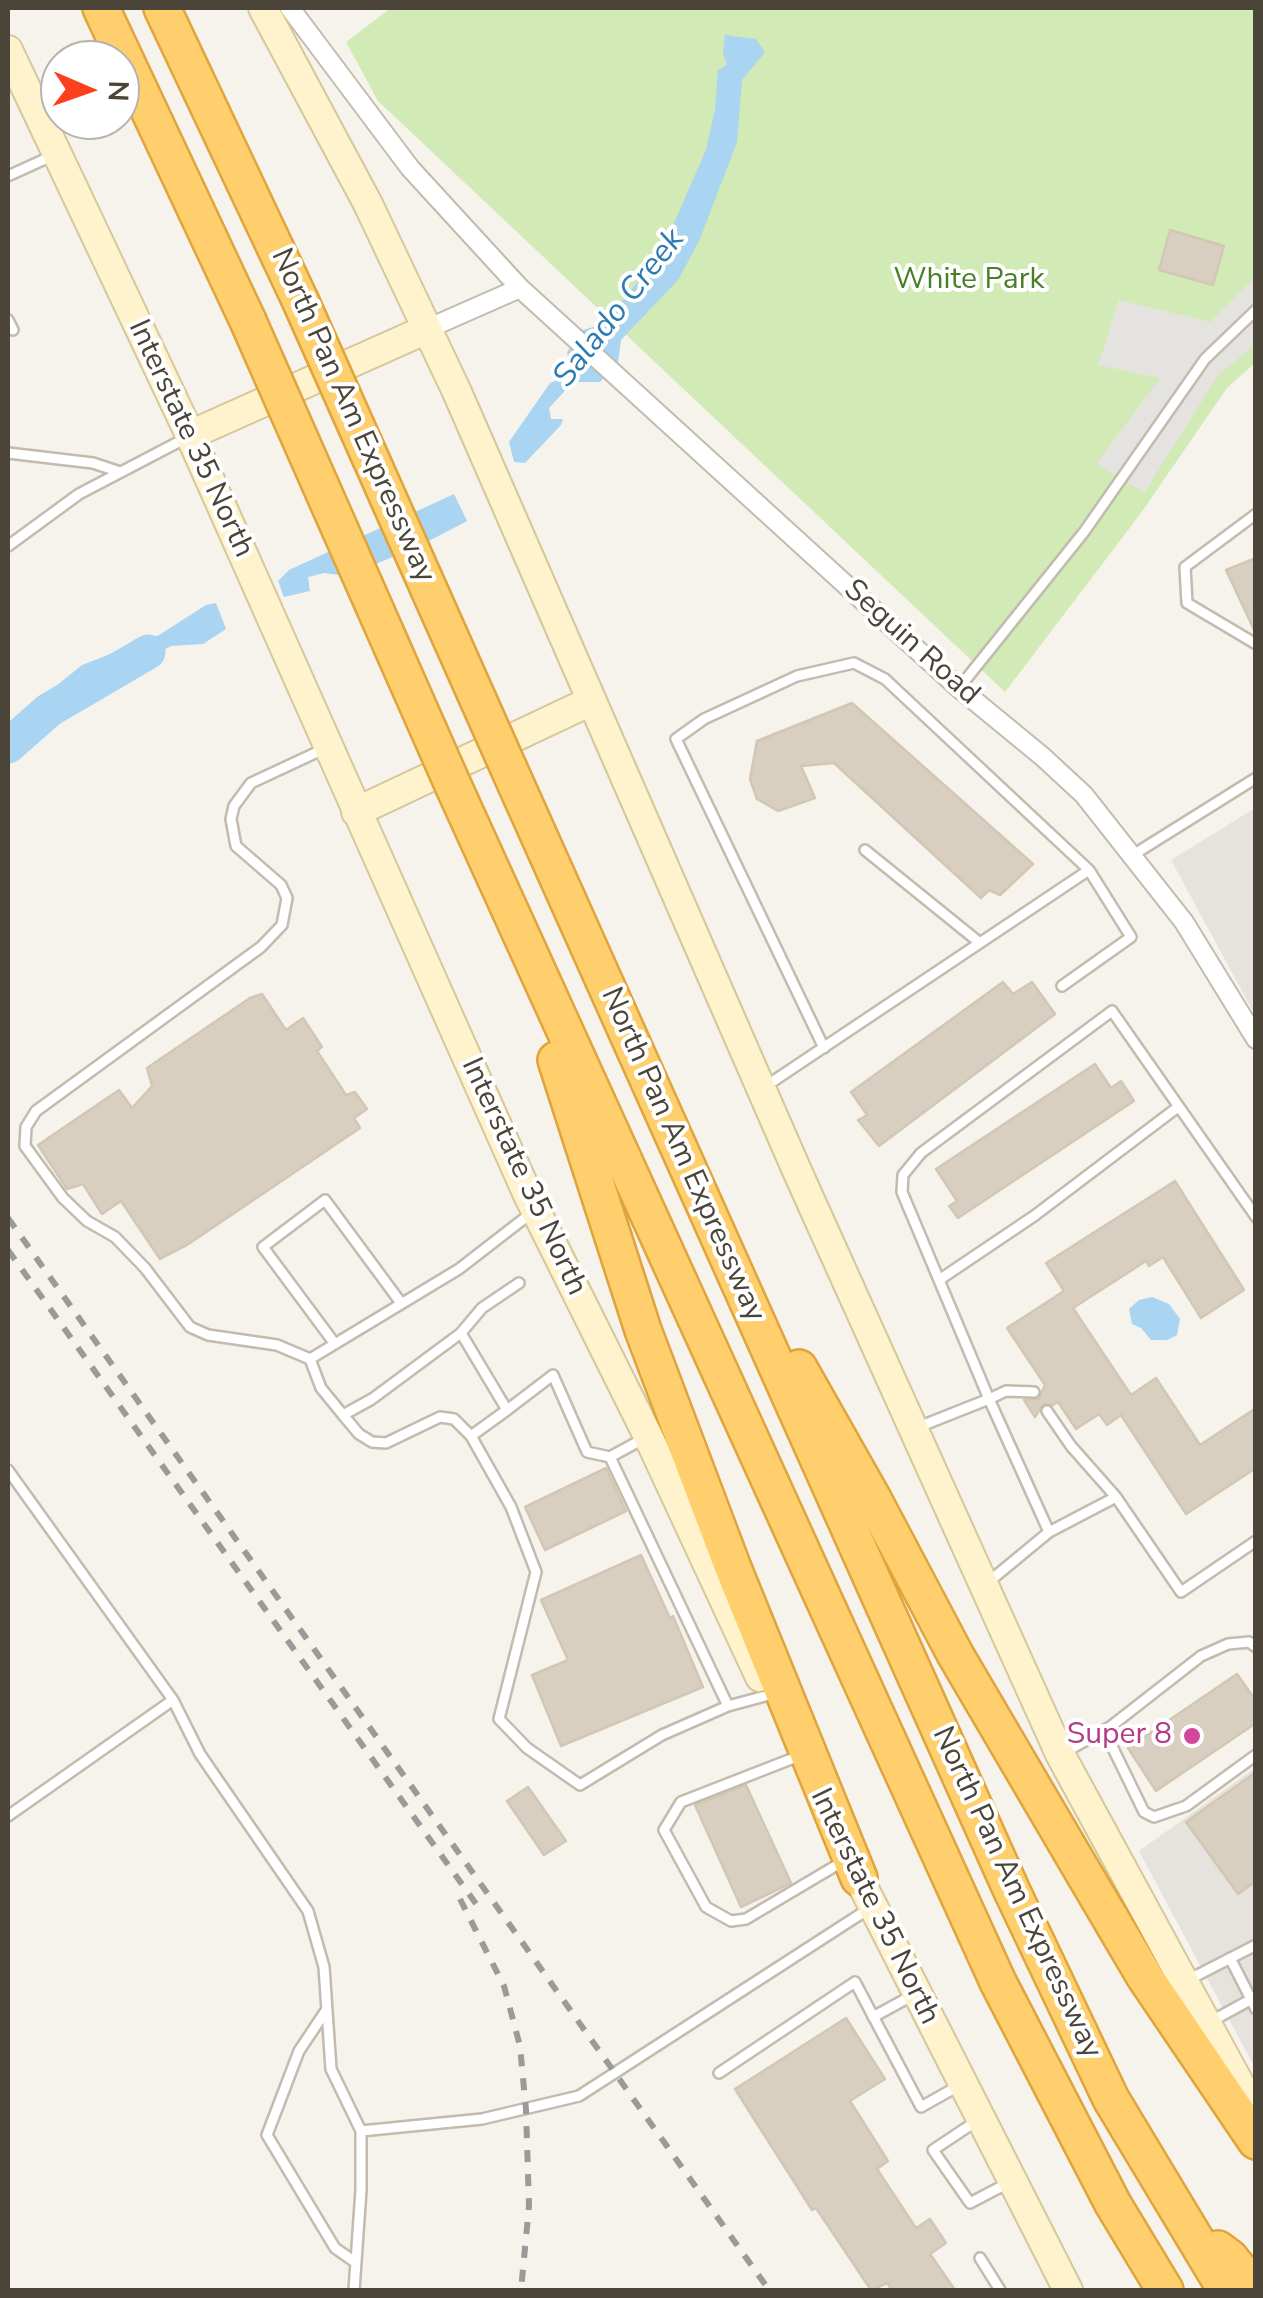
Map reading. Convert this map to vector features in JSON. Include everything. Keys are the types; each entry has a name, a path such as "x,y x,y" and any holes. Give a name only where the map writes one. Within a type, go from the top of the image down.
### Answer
{"highway":[{"name":"North Pan Am Expressway","path":"101,8 248,320 498,884 990,1965 1112,2204 1165,2290"},
{"name":"North Pan Am Expressway","path":"162,8 300,300 1011,1889 1111,2099 1226,2290"},
{"path":"498,884 643,1330 733,1568 860,1881"},
{"path":"738,1278 805,1377 956,1654 1126,1946 1256,2142"},
{"path":"1184,2226 1230,2258 1256,2290"}],"main road":[{"path":"263,8 368,204 427,328 761,1089 1060,1754 1256,2114"},
{"name":"Interstate 35 North","path":"8,50 190,436 536,1210 860,1881 1068,2290"},
{"path":"190,436 427,328"},
{"path":"356,812 591,702"}],"street":[{"name":"Seguin Road","path":"290,8 410,168 520,288 959,688 1084,796 1184,922 1256,1039"},
{"path":"427,328 520,288"}],"lane":[{"path":"8,176 57,154"},
{"path":"959,688 1084,532 1205,360 1256,310"},
{"path":"8,546 80,494 190,436"},
{"path":"8,453 93,463 120,472"},
{"path":"1256,514 1186,567 1187,603 1256,644"},
{"path":"824,1048 676,740 704,719 798,676 854,663 885,679 1089,870 1131,938 1062,986"},
{"path":"329,747 251,783 234,806 231,819 236,846 282,885 287,898 282,925 261,947 36,1111 29,1118 24,1136 30,1156 63,1198 87,1221 115,1238 145,1268 190,1327 208,1335 277,1344 310,1359 320,1388 359,1434 372,1442 386,1444 440,1417 454,1419 471,1436 511,1507 536,1572 499,1719 526,1748 580,1785 662,1735 728,1706 769,1695"},
{"path":"1133,855 1256,778"},
{"path":"865,850 980,942"},
{"path":"761,1089 1089,870"},
{"path":"1049,1532 902,1192 903,1175 921,1153 1112,1011 1256,1217"},
{"path":"939,1280 1034,1216 1178,1107"},
{"path":"335,1344 263,1247 325,1200 402,1303"},
{"path":"310,1359 458,1269 536,1210"},
{"path":"343,1415 461,1333 482,1308 519,1283"},
{"path":"461,1333 507,1410"},
{"path":"471,1436 553,1375 587,1452 610,1457 648,1436"},
{"path":"913,1429 1006,1390 1034,1392"},
{"path":"1047,1411 1071,1446 1116,1497 1182,1592 1256,1540"},
{"path":"610,1457 728,1706"},
{"path":"8,1470 173,1700 200,1754 308,1910 324,1967 331,2070 361,2131 354,2290"},
{"path":"984,1586 1049,1532 1116,1497"},
{"path":"1060,1754 1104,1730 1201,1656 1228,1644 1249,1642 1256,1647"},
{"path":"8,1816 173,1700"},
{"path":"1104,1730 1144,1812 1154,1817 1186,1806 1256,1755"},
{"path":"799,1756 680,1802 664,1830 706,1907 731,1921 860,1881"},
{"path":"361,2131 482,2118 579,2096 860,1881"},
{"path":"1184,1982 1256,1945"},
{"path":"1206,2024 1253,2004 1230,1958"},
{"path":"718,2073 855,1982 920,2107 962,2083"},
{"path":"873,2016 916,1993"},
{"path":"327,2009 299,2052 266,2135 335,2248 356,2262"},
{"path":"981,2119 933,2150 970,2203 1012,2180"},
{"path":"980,2258 1000,2290"}],"shaded area":[{"path":"1255,277 1255,345 1219,374 1144,493 1096,464 1160,378 1098,365 1119,300 1210,322"},
{"path":"1255,808 1255,1015 1171,860"},
{"path":"1255,1768 1255,2068 1139,1851"}],"green space":[{"name":"White Park","path":"391,8 1255,8 1255,363 1227,388 1141,513 1005,692 378,101 346,42"}],"water":[{"path":"725,35 756,39 765,52 742,80 737,142 700,239 678,280 621,340 618,362 600,382 573,382 549,408 551,419 563,419 561,425 525,463 514,462 509,442 569,362 567,352 583,330 603,324 660,255 706,150 718,70 727,65 723,53"},
{"path":"454,494 467,521 348,576 324,573 308,577 310,591 284,597 278,581 289,570"},
{"path":"216,603 226,629 203,644 171,646 122,673 92,678 8,760 8,725 82,665 159,635 206,605"},
{"path":"1152,1297 1169,1304 1180,1319 1177,1335 1167,1340 1151,1340 1132,1324 1129,1309 1139,1300"}],"building":[{"path":"1170,230 1224,246 1213,285 1159,270"},
{"path":"1256,558 1256,634 1226,570"},
{"path":"852,703 1033,864 1000,895 989,890 981,898 834,763 801,766 815,798 778,811 757,799 750,779 757,741"},
{"path":"1003,982 1013,994 1032,982 1055,1014 879,1146 858,1120 867,1115 851,1092"},
{"path":"262,994 286,1030 303,1018 322,1047 317,1051 346,1095 355,1092 367,1109 354,1118 360,1128 187,1245 160,1259 121,1201 102,1214 83,1184 67,1189 38,1145 119,1090 132,1108 152,1086 147,1068 250,998"},
{"path":"1095,1064 1111,1088 1121,1081 1134,1101 958,1218 949,1206 957,1201 936,1169"},
{"path":"1175,1181 1244,1290 1201,1318 1163,1257 1149,1266 1146,1261 1073,1308 1131,1395 1156,1378 1200,1445 1256,1408 1256,1468 1186,1514 1121,1415 1107,1425 1099,1414 1076,1429 1058,1402 1043,1404 1035,1417 1024,1400 1039,1399 1045,1385 1007,1328 1064,1291 1046,1263"},
{"path":"606,1468 626,1511 545,1550 525,1507"},
{"path":"641,1555 670,1618 673,1616 703,1687 561,1746 532,1675 568,1660 541,1600"},
{"name":"Super 8","path":"1237,1674 1256,1701 1256,1723 1156,1791 1128,1748"},
{"path":"1256,1772 1256,1881 1238,1894 1186,1822"},
{"path":"746,1785 791,1883 741,1907 695,1805"},
{"path":"528,1787 566,1841 544,1855 507,1801"},
{"path":"846,2018 885,2079 850,2101 888,2161 877,2169 916,2228 930,2219 946,2243 930,2254 955,2290 892,2290 887,2283 871,2290 816,2208 812,2210 735,2089"}],"waterway":[{"name":"Salado Creek","path":"8,746 49,710 148,652"}],"railway":[{"path":"8,1218 769,2290"},
{"path":"8,1250 479,1908"},
{"path":"460,1899 504,1986 520,2046 529,2206 521,2290"}],"place":[{"name":"Super 8","path":"1192,1736"}]}
